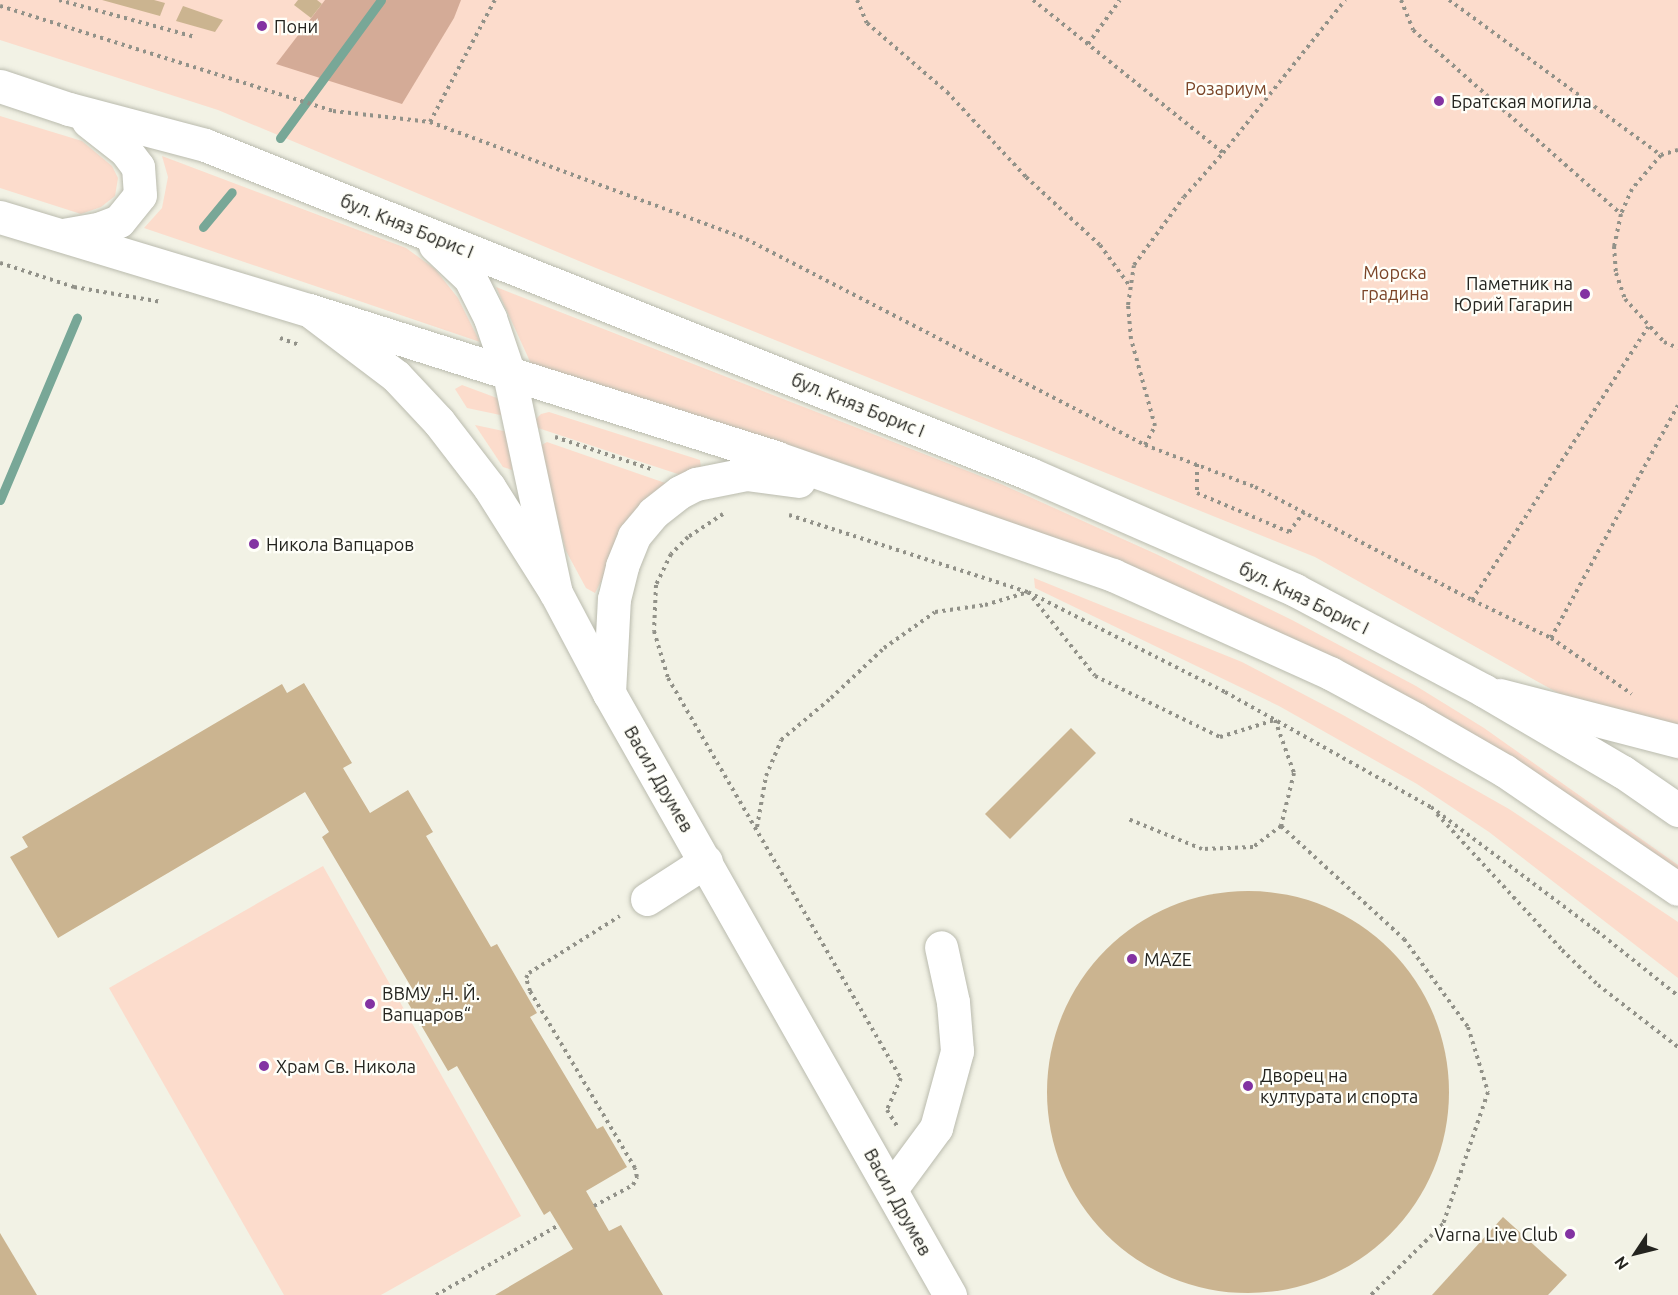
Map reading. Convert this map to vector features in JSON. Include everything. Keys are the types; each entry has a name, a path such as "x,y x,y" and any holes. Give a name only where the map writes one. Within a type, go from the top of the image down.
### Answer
{"main road":[{"name":"бул. Княз Борис I","path":"0,86 69,109 204,145 1030,474 1294,590 1483,690 1623,772 1678,810"},
{"path":"58,235 101,228 119,221 140,195 138,167 125,150 103,130 69,109"},
{"path":"0,217 309,310 879,492 1113,575 1330,673 1505,771 1678,889"},
{"path":"417,230 451,258 470,278 490,318 509,374 556,593"},
{"name":"Васил Друмев","path":"309,310 396,376 439,422 489,487 556,593 609,693 950,1295"},
{"path":"609,693 614,600 622,566 634,536 653,513 680,492 696,484 746,474 879,492"},
{"path":"1483,690 1678,741"},
{"path":"647,899 706,861"},
{"path":"891,1190 936,1128 957,1051 953,1002 942,947"}],"path":[{"path":"59,0 195,37"},
{"path":"430,122 495,0"},
{"path":"857,0 867,23 947,92 1026,177 1100,245 1129,285"},
{"path":"1033,0 1222,153"},
{"path":"1088,44 1120,0"},
{"path":"1145,445 1155,426 1131,339 1129,285 1134,265 1184,197 1345,0"},
{"path":"1401,0 1413,30 1621,214"},
{"path":"1449,0 1660,155"},
{"path":"0,6 333,111 430,122 746,239 1145,445 1254,487 1472,600 1551,638 1632,694 1641,697"},
{"path":"1678,150 1660,155 1632,189 1621,214 1614,246 1616,273 1625,299 1664,342 1678,348"},
{"path":"0,263 74,287 173,304"},
{"path":"1472,600 1648,327"},
{"path":"277,337 307,349"},
{"path":"1551,638 1678,405"},
{"path":"521,426 696,484"},
{"path":"1197,464 1197,493 1289,532 1304,512"},
{"path":"730,510 688,537 671,554 656,585 654,631 668,678 902,1078 887,1110 916,1158"},
{"path":"777,512 1028,592 1181,668 1431,807 1597,931 1678,996"},
{"path":"757,827 766,776 781,740 831,698 884,648 935,612 985,605 1028,592"},
{"path":"1028,592 1095,676 1220,737 1275,720"},
{"path":"1128,819 1202,849 1253,847 1281,826 1294,773 1275,720"},
{"path":"1431,807 1576,964 1598,985 1678,1047"},
{"path":"1281,826 1404,939 1468,1027 1488,1092 1443,1224 1371,1295"},
{"path":"594,1206 633,1185 637,1177 635,1168 530,991 526,978 529,973 647,899"},
{"path":"436,1295 559,1226"}],"green space":[{"name":"Морска градина","path":"0,0 1678,0 1678,760 1315,557 591,266 218,110 0,40"},
{"path":"0,116 82,141 112,166 118,178 115,196 101,207 81,214 0,188"},
{"path":"162,156 406,248 435,269 458,298 480,342 144,228 162,208 168,177"},
{"path":"496,287 1001,484 1156,554 1292,620 1416,686 1484,728 1678,865 1678,877 1041,534 858,468 532,366"},
{"path":"462,385 497,398 505,416 467,408 455,389"},
{"path":"549,412 700,460 701,468 690,478 538,428 534,423 536,419 541,414"},
{"path":"475,425 508,432 512,470 503,467"},
{"path":"547,442 671,485 609,566 595,593 586,588 566,551 538,447"},
{"path":"1034,578 1242,662 1343,715 1509,809 1678,922 1678,978 1489,832 1417,784 1279,706 1035,588"},
{"path":"323,866 521,1216 381,1295 284,1295 109,988"}],"shaded area":[{"path":"325,0 461,0 454,18 402,104 276,64"}],"building":[{"path":"102,0 154,0 165,3 160,16"},
{"name":"Пони","path":"298,0 317,0 322,4 311,18 294,5"},
{"path":"183,6 223,20 215,32 176,21"},
{"path":"304,683 352,763 343,768 370,813 408,790 433,832 426,836 491,947 497,944 537,1013 530,1017 597,1129 603,1126 627,1167 586,1191 609,1231 621,1225 663,1295 495,1295 573,1249 550,1211 544,1215 457,1066 448,1071 404,996 413,990 322,837 329,832 305,792 58,938 10,857 28,847 22,837 282,684 287,693"},
{"path":"1071,728 1096,753 1010,839 985,814"},
{"name":"Дворец на културата и спорта","path":"1248,891 1287,895 1325,906 1360,925 1390,950 1415,980 1434,1015 1445,1053 1449,1092 1445,1131 1434,1169 1415,1204 1390,1234 1360,1259 1325,1278 1287,1289 1248,1293 1209,1289 1171,1278 1136,1259 1106,1234 1081,1204 1062,1169 1051,1131 1047,1092 1051,1053 1062,1015 1081,980 1106,950 1136,925 1171,906 1209,895"},
{"path":"1503,1217 1567,1275 1548,1295 1432,1295"},
{"path":"0,1233 37,1295 0,1295"}],"waterway":[{"path":"280,138 381,0"},
{"path":"203,227 232,192"},
{"path":"0,500 77,318"}],"place":[{"name":"Пони","path":"262,26"},
{"name":"Братская могила","path":"1439,101"},
{"name":"Паметник на Юрий Гагарин","path":"1585,294"},
{"name":"Никола Вапцаров","path":"254,544"},
{"name":"MAZE","path":"1132,959"},
{"name":"ВВМУ „Н. Й. Вапцаров“","path":"370,1004"},
{"name":"Храм Св. Никола","path":"264,1066"},
{"name":"Дворец на културата и спорта","path":"1248,1086"},
{"name":"Varna Live Club","path":"1570,1234"}],"park label":[{"name":"Розариум","path":"1226,88"}]}
